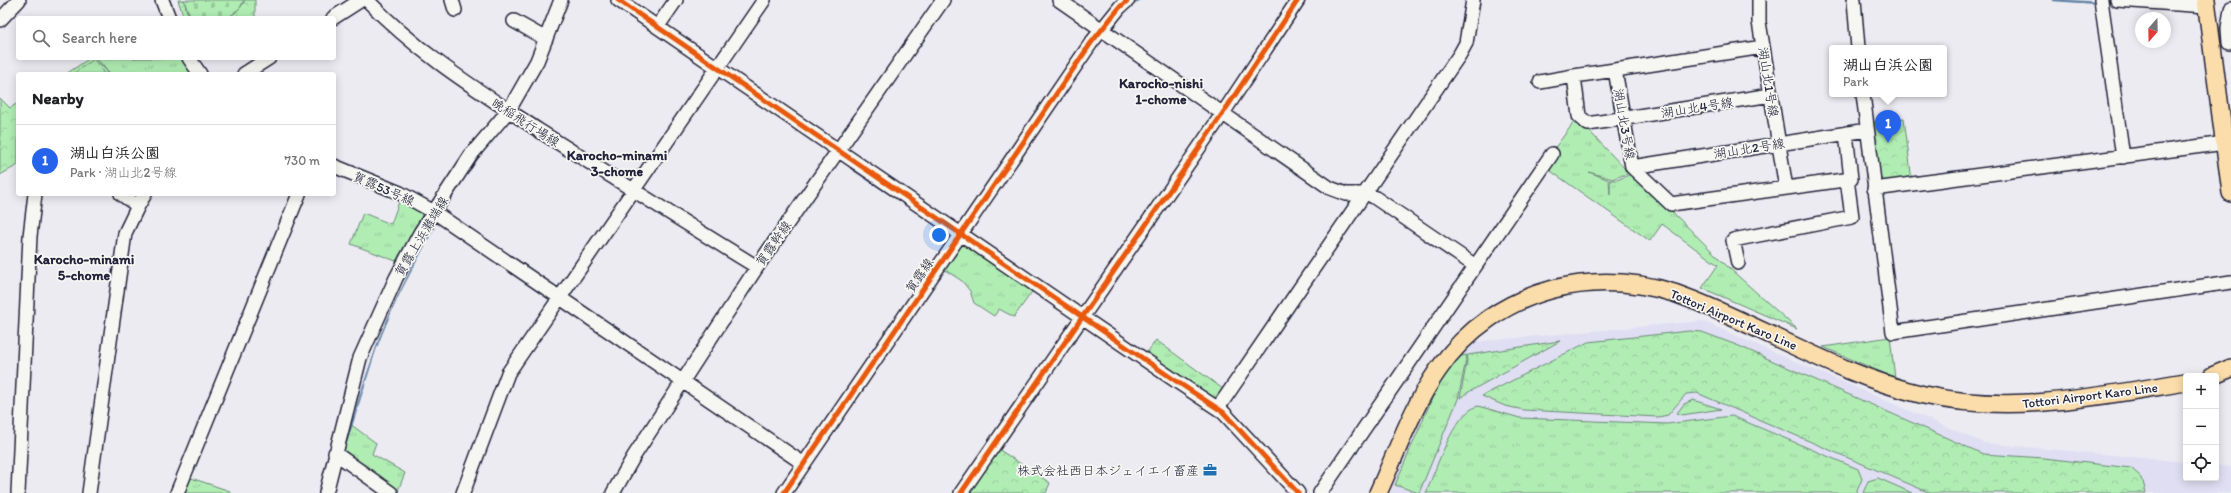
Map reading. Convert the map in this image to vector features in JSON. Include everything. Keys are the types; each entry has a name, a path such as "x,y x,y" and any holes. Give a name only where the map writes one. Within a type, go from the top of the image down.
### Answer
{"main road":[{"path":"2207,3 2224,43 2225,143 2231,193"},
{"name":"Tottori Airport Karo Line","path":"1378,493 1423,394 1443,363 1458,346 1478,327 1502,310 1543,292 1582,283 1614,282 1664,289 1876,380 1913,392 1946,399 1991,403 2040,403 2183,382"},
{"path":"2219,373 2231,368"}],"street":[{"path":"0,20 19,0"},
{"path":"162,0 168,16"},
{"path":"336,16 361,0"},
{"name":"晩稲飛行場線","path":"367,0 389,22 426,54 460,79 634,192 757,267"},
{"name":"賀露上浜灘端線","path":"326,493 360,358 396,278 420,233 471,155 509,110 537,61 560,0"},
{"path":"618,0 1083,316 1176,381 1218,408 1298,493"},
{"path":"658,26 676,0"},
{"path":"463,493 508,373 634,192 764,0"},
{"name":"賀露幹線","path":"613,493 634,456 757,267 943,0"},
{"path":"1059,0 1100,30 1223,113 1330,188 1346,194 1368,194 1374,197 1474,265"},
{"name":"賀露線","path":"784,493 1100,30 1128,0"},
{"path":"961,493 1223,113 1298,0"},
{"path":"1218,408 1362,195 1460,54 1466,43 1473,0"},
{"name":"湖山北1号線","path":"1759,0 1759,22 1780,142 1786,188"},
{"path":"1854,0 1858,45"},
{"path":"2101,0 2123,156"},
{"path":"2117,0 2207,3"},
{"path":"2224,43 2231,9"},
{"path":"514,21 546,39"},
{"name":"湖山北3号線","path":"1764,47 1615,70 1632,167 1671,204 1847,179"},
{"path":"190,60 199,72"},
{"path":"247,72 266,60"},
{"path":"1540,82 1615,70"},
{"name":"湖山北4号線","path":"1574,76 1579,116 1588,124 1771,95"},
{"path":"1863,97 1893,332 2231,282"},
{"name":"湖山北2号線","path":"1632,167 1780,142 1867,130"},
{"path":"1738,263 1733,240 1852,216 1847,179 1851,179 1846,133"},
{"path":"1874,188 2225,143"},
{"path":"1320,493 1474,265 1552,154"},
{"name":"賀露53号線","path":"336,167 400,194 434,212 804,464"},
{"path":"18,493 30,236 35,196"},
{"path":"123,196 138,206"},
{"path":"89,493 127,228 144,196"},
{"path":"177,493 297,196"},
{"path":"335,453 391,493"}],"shaded area":[{"path":"1702,321 1984,443 2183,462 2183,481 2219,481 2219,465 2231,467 2231,493 1390,493 1419,415 1436,383 1472,342"}],"green space":[{"path":"178,0 184,0 187,12 190,16 183,16"},
{"path":"184,0 244,0 240,8 230,16 191,16 188,12"},
{"path":"245,0 255,0 255,16 231,16 240,8"},
{"path":"87,60 97,60 107,72 69,72"},
{"path":"95,60 103,72 76,72"},
{"path":"98,60 187,60 193,70 191,72 108,72"},
{"path":"0,98 10,108 16,104 16,166 0,175"},
{"path":"1577,118 1625,169 1632,172 1612,179 1589,172 1609,180 1610,195 1610,180 1617,180 1633,173 1728,267 1797,329 1702,288 1718,265 1662,224 1650,241 1545,167 1551,153"},
{"path":"1904,118 1912,181 1879,184 1868,123"},
{"path":"400,199 420,208 422,216 396,261 351,244 363,213 391,224"},
{"path":"961,241 1034,289 1014,317 999,309 994,316 974,303 970,291 962,281 942,268"},
{"path":"1689,331 1702,332 1739,346 1983,454 2044,458 2131,468 2142,478 2146,493 1930,493 1697,393 1686,394 1668,415 1658,417 1524,410 1505,406 1482,396 1588,342"},
{"path":"1890,337 1895,378 1823,347"},
{"path":"1156,340 1227,392 1218,402 1144,357"},
{"path":"1560,341 1467,393 1460,398 1468,355"},
{"path":"1467,355 1458,399 1419,493 1395,485 1443,373 1456,357"},
{"path":"1693,400 1721,409 1682,415 1677,413 1684,404"},
{"path":"1478,406 1520,418 1667,424 1732,416 1858,469 1862,479 1856,493 1426,493 1440,457 1453,431 1461,419 1469,411"},
{"path":"350,424 376,443 372,454 405,473 397,493 346,453 344,450"},
{"name":"株式会社西日本ジェイエイ畜産","path":"995,447 1050,483 1046,493 963,493"},
{"path":"185,476 230,491 230,493 178,493"},
{"path":"1878,478 1912,493 1863,493 1868,481"}],"water":[{"path":"434,228 401,290 419,254"},
{"path":"392,310 374,353 379,339"},
{"path":"374,353 345,448 353,419"}],"waterway":[{"path":"1133,3 1139,0"},
{"path":"2054,0 2098,3"},
{"path":"851,168 890,194"}],"cycle path":[{"path":"618,0 1223,412 1298,493"},
{"path":"784,493 1091,43 1120,7 1128,0"},
{"path":"961,493 1223,113 1298,0"}],"place":[{"name":"湖山白浜公園","path":"1888,143"},
{"name":"株式会社西日本ジェイエイ畜産","path":"1210,470"}],"district":[{"name":"Karocho-nishi 1-chome","path":"1161,92"},
{"name":"Karocho-minami 3-chome","path":"617,164"},
{"name":"Karocho-minami 5-chome","path":"84,268"}]}
